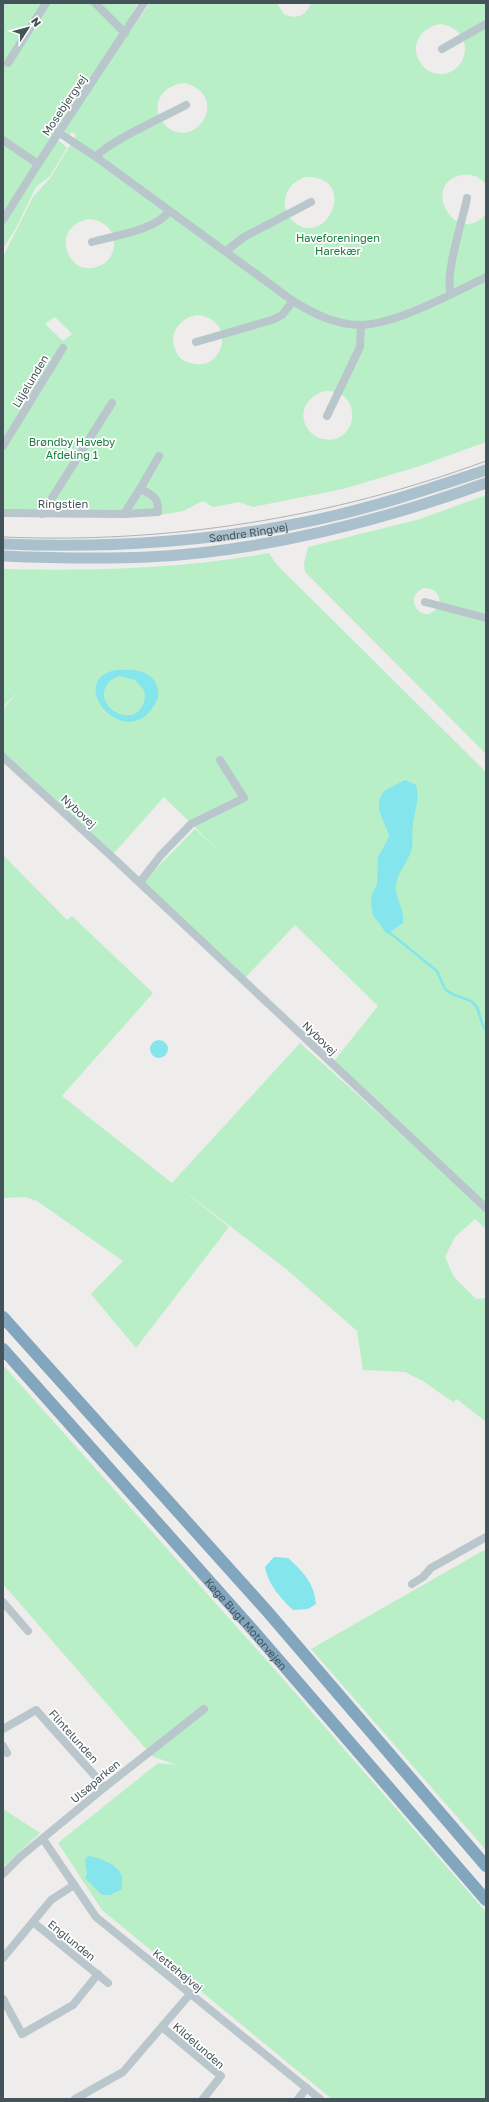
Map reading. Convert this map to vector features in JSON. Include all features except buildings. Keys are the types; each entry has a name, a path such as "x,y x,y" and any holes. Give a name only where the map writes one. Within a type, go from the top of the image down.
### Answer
{"highway":[{"name":"Køge Bugt Motorvejen","path":"3,1317 267,1611 486,1866"},
{"name":"Køge Bugt Motorvejen","path":"3,1350 252,1629 486,1900"}],"main road":[{"name":"Søndre Ringvej","path":"3,544 46,546 145,543 263,530 350,512 486,470"},
{"name":"Søndre Ringvej","path":"3,556 46,558 149,557 246,546 357,523 422,505 486,483"}],"street":[{"path":"8,63 46,3"},
{"path":"95,3 126,33"},
{"name":"Mosebjergvej","path":"3,220 58,132 126,33 144,3"},
{"path":"442,49 486,24"},
{"path":"96,157 102,150 186,106"},
{"path":"58,132 96,157 293,301 317,315 336,321 362,325 383,321 451,294 486,277"},
{"path":"3,140 38,164"},
{"path":"451,294 449,287 450,271 467,198"},
{"path":"226,252 244,237 311,202"},
{"path":"92,242 155,224 165,218 169,211"},
{"path":"196,342 272,320 282,315 293,301"},
{"path":"327,416 360,347 362,325"},
{"name":"Liljelunden","path":"3,446 63,348"},
{"path":"42,514 112,403"},
{"path":"124,514 159,456"},
{"name":"Ringstien","path":"3,513 124,514 158,512 158,505 155,498 140,489"},
{"path":"425,602 486,618"},
{"name":"Nybovej","path":"3,757 140,882 486,1208"},
{"path":"140,882 161,855 191,824 244,798 220,760"},
{"path":"412,1584 423,1577 431,1568 486,1537"},
{"path":"3,1602 28,1631"},
{"name":"Ulsøparken","path":"3,1874 20,1857 105,1787 204,1709"},
{"name":"Flintelunden","path":"3,1729 36,1710 105,1787"},
{"name":"Kettehøjvej","path":"43,1839 96,1917 320,2099"},
{"name":"Englunden","path":"3,1958 51,1900 74,1885"},
{"name":"Englunden","path":"33,1922 108,1983"},
{"name":"Englunden","path":"3,1999 22,2034 73,2005 98,1974"},
{"name":"Kildelunden","path":"75,2099 123,2072 190,1994"},
{"name":"Kildelunden","path":"162,2027 221,2076 202,2099"},
{"path":"298,2099 307,2088"}],"green space":[{"path":"3,3 138,3 88,92 150,3 277,3 284,14 296,17 303,14 311,3 486,3 486,184 475,176 461,175 449,181 443,190 443,201 447,211 454,219 464,224 475,222 486,214 486,442 420,466 343,489 253,507 239,502 213,507 203,501 183,511 160,515 3,516 3,257 33,197 51,177 76,135 72,132 68,136 64,128 57,139 67,148 50,176 36,187 15,230 3,248","holes":["441,24 454,29 462,36 465,46 464,56 460,64 453,71 443,74 431,72 424,67 418,59 416,50 418,39 425,31 435,25","185,83 198,90 206,98 207,108 205,118 190,132 179,133 168,128 158,113 161,96 169,88","306,177 323,180 332,188 334,199 332,210 325,221 316,227 304,228 292,220 288,214 285,207 286,194 294,184","90,219 101,222 110,229 114,239 113,251 110,258 104,264 99,266 88,268 78,265 71,259 67,250 66,240 69,231 77,223","197,315 210,319 218,326 222,335 222,345 218,354 211,361 202,364 190,363 182,360 177,354 173,343 173,337 177,327 186,319","55,317 72,334 63,341 45,324","325,391 338,393 347,399 351,408 352,418 349,427 343,435 335,439 323,439 311,433 308,429 303,414 306,404 314,396"]},
{"path":"486,495 486,754 305,572 304,564 308,547 420,519","holes":["424,588 429,588 438,594 439,598 439,605 437,609 429,614 419,611 414,603 414,599 419,591"]},
{"path":"269,553 277,565 486,772 486,1229 475,1219 455,1237 445,1257 454,1277 476,1299 486,1298 486,1422 457,1399 453,1402 423,1381 405,1372 363,1370 357,1331 285,1268 176,1185 229,1227 136,1348 91,1294 123,1261 37,1201 26,1197 3,1198 3,855 67,920 72,916 153,993 62,1096 172,1183 300,1043 407,1139 334,1061 378,1006 295,925 245,978 142,883 195,829 223,855 164,797 114,853 3,752 3,709 23,687 3,707 3,569 70,570 170,566 203,563"},
{"path":"3,1365 277,1672 486,1912 486,2099 332,2099 102,1910 58,1843 158,1763 176,1765 152,1756 3,1584"},
{"path":"486,1549 486,1850 311,1649"},
{"path":"3,1809 40,1833 3,1867"}],"water":[{"path":"118,670 133,670 149,675 153,678 158,692 158,698 147,715 134,722 120,720 108,714 100,703 96,691 98,680 109,672","holes":["119,676 135,680 144,690 145,698 143,705 139,711 132,715 123,715 115,712 105,701 104,694 106,687 110,681"]},
{"path":"405,780 416,785 417,801 412,828 411,851 396,883 396,892 403,914 403,923 387,934 373,915 371,903 372,894 377,884 378,857 389,835 379,810 379,800 384,791"},
{"path":"155,1040 163,1040 168,1045 166,1056 163,1058 155,1058 150,1053 150,1045"},
{"path":"274,1557 288,1558 303,1573 313,1590 316,1604 308,1609 293,1610 284,1601 272,1585 265,1567"},
{"path":"88,1856 103,1860 113,1865 122,1877 122,1889 110,1895 102,1895 85,1878 87,1874 85,1860"}],"waterway":[{"path":"390,933 437,971 445,989 452,994 471,1001 477,1007 483,1026 486,1029"}],"tram line":[{"path":"3,537 65,538 126,536 187,531 248,523 309,512 368,498 428,481 486,461"}],"park label":[{"name":"Haveforeningen Harekær","path":"338,243"},
{"name":"Brøndby Haveby Afdeling 1","path":"72,447"}]}
